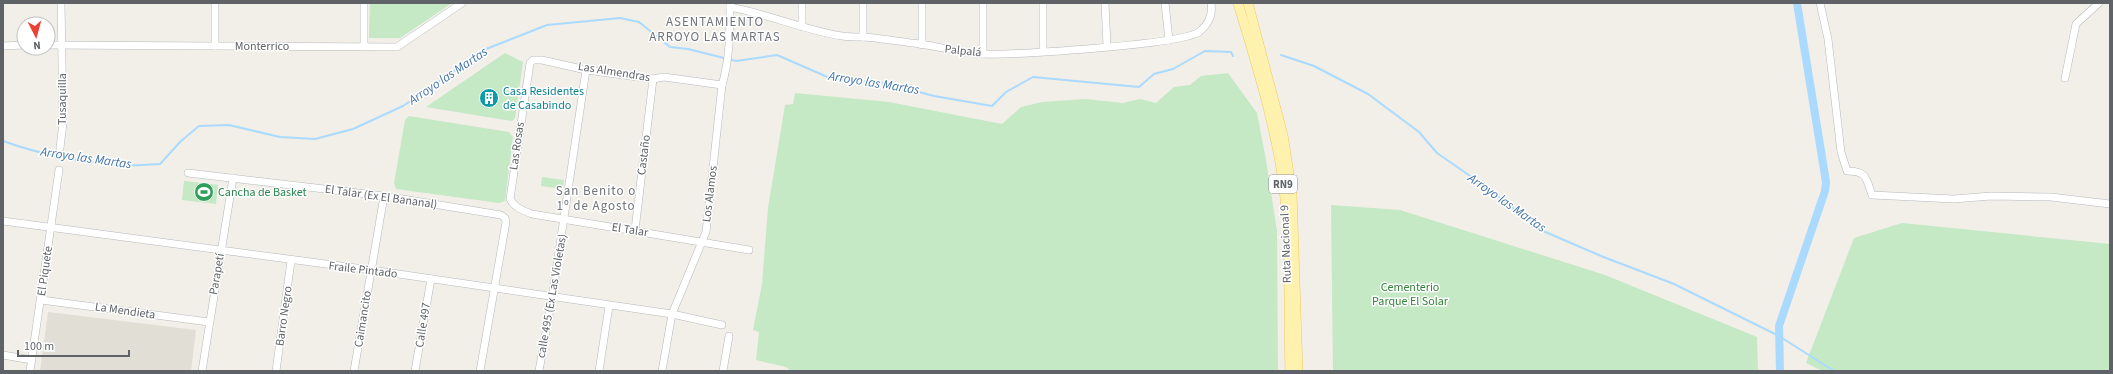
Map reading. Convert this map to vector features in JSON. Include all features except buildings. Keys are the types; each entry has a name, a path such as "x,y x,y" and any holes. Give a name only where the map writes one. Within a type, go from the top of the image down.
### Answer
{"main road":[{"name":"Ruta Nacional 9","path":"1238,3 1264,92 1283,187 1287,233 1290,371"},
{"name":"Ruta Nacional 9","path":"1248,3 1283,135 1292,193 1298,371"}],"street":[{"name":"Tusaquilla","path":"60,148 63,123 61,3"},
{"path":"215,3 215,46"},
{"path":"364,3 364,45"},
{"name":"Monterrico","path":"56,45 364,45 397,47 462,3"},
{"path":"802,3 802,27"},
{"path":"863,3 863,37"},
{"path":"922,3 922,45"},
{"path":"983,3 983,54"},
{"path":"1043,3 1043,51"},
{"path":"1105,3 1107,46"},
{"path":"1165,3 1169,40"},
{"name":"Palpalá","path":"730,5 802,27 840,36 863,37 922,45 952,51 983,54 1107,46 1182,38 1198,32 1206,25 1210,17 1211,3"},
{"path":"1820,3 1828,40 1841,152 1847,171 1859,171 1865,176 1872,195 1954,199 1991,196 2051,197 2110,204"},
{"path":"2065,78 2076,24 2099,3"},
{"name":"Los Alamos","path":"662,371 672,314 706,232 722,85 727,68 731,38 730,5"},
{"path":"3,46 16,46"},
{"name":"Las Almendras","path":"530,62 533,60 542,60 586,70 653,79 664,77 722,85"},
{"name":"Las Rosas","path":"513,205 510,199 530,62"},
{"name":"calle 495 (Ex Las Violetas)","path":"539,371 552,298 586,70"},
{"name":"Castaño","path":"635,230 653,79"},
{"name":"El Piquete","path":"30,371 59,170"},
{"name":"El Talar (Ex El Bananal)","path":"188,173 384,196 501,215 505,218 506,222 494,289"},
{"name":"Parapetí","path":"202,371 233,178"},
{"name":"Caimancito","path":"354,371 384,196"},
{"name":"El Talar","path":"513,205 520,210 532,214 749,250"},
{"name":"Fraile Pintado","path":"3,221 291,261 371,270 552,298 672,314 722,325"},
{"name":"Barro Negro","path":"276,371 291,261"},
{"name":"Calle 497","path":"415,371 431,279"},
{"path":"480,371 494,289"},
{"name":"La Mendieta","path":"41,300 209,322"},
{"path":"599,371 609,306"},
{"path":"723,371 729,336"},
{"path":"3,355 32,360"}],"shaded area":[{"path":"48,312 196,330 191,371 40,371"}],"green space":[{"path":"370,3 452,3 400,38 369,38"},
{"path":"505,53 523,62 515,118 512,121 426,107"},
{"path":"1228,73 1257,113 1266,160 1277,231 1278,371 791,371 786,367 756,360 759,332 753,330 762,284 768,208 785,105 793,104 795,93 889,102 1002,124 1021,107 1042,102 1085,99 1123,103 1140,99 1156,103 1174,87 1190,85 1201,76"},
{"path":"409,116 509,132 513,137 505,201 499,203 396,189 394,183 405,120"},
{"path":"542,177 564,180 563,189 541,186"},
{"path":"184,181 218,185 216,204 182,200"},
{"name":"Cementerio Parque El Solar","path":"1331,205 1400,210 1605,275 1757,337 1758,371 1333,371"},
{"path":"1902,223 2110,244 2110,371 1822,371 1806,363 1854,238"}],"waterway":[{"path":"1780,371 1779,326 1825,191 1826,182 1797,3"},
{"name":"Arroyo las Martas","path":"3,141 64,158 111,164 134,165 160,164 181,141 199,126 229,125 280,137 315,139 353,129 403,106 486,49 547,25 620,18 639,22 670,47 688,49 736,61 777,55 832,79 885,83 934,96 992,106 1006,92 1033,77 1139,87 1154,74 1173,69 1205,51 1231,52 1233,56"},
{"name":"Arroyo las Martas","path":"1281,55 1314,66 1368,94 1419,132 1437,153 1486,187 1543,231 1601,256 1674,284 1779,336 1834,371"}],"place":[{"name":"Casa Residentes de Casabindo","path":"489,98"},
{"name":"Cancha de Basket","path":"204,192"}],"district":[{"name":"ASENTAMIENTO ARROYO LAS MARTAS","path":"715,30"},
{"name":"San Benito o 1º de Agosto","path":"596,198"}]}
